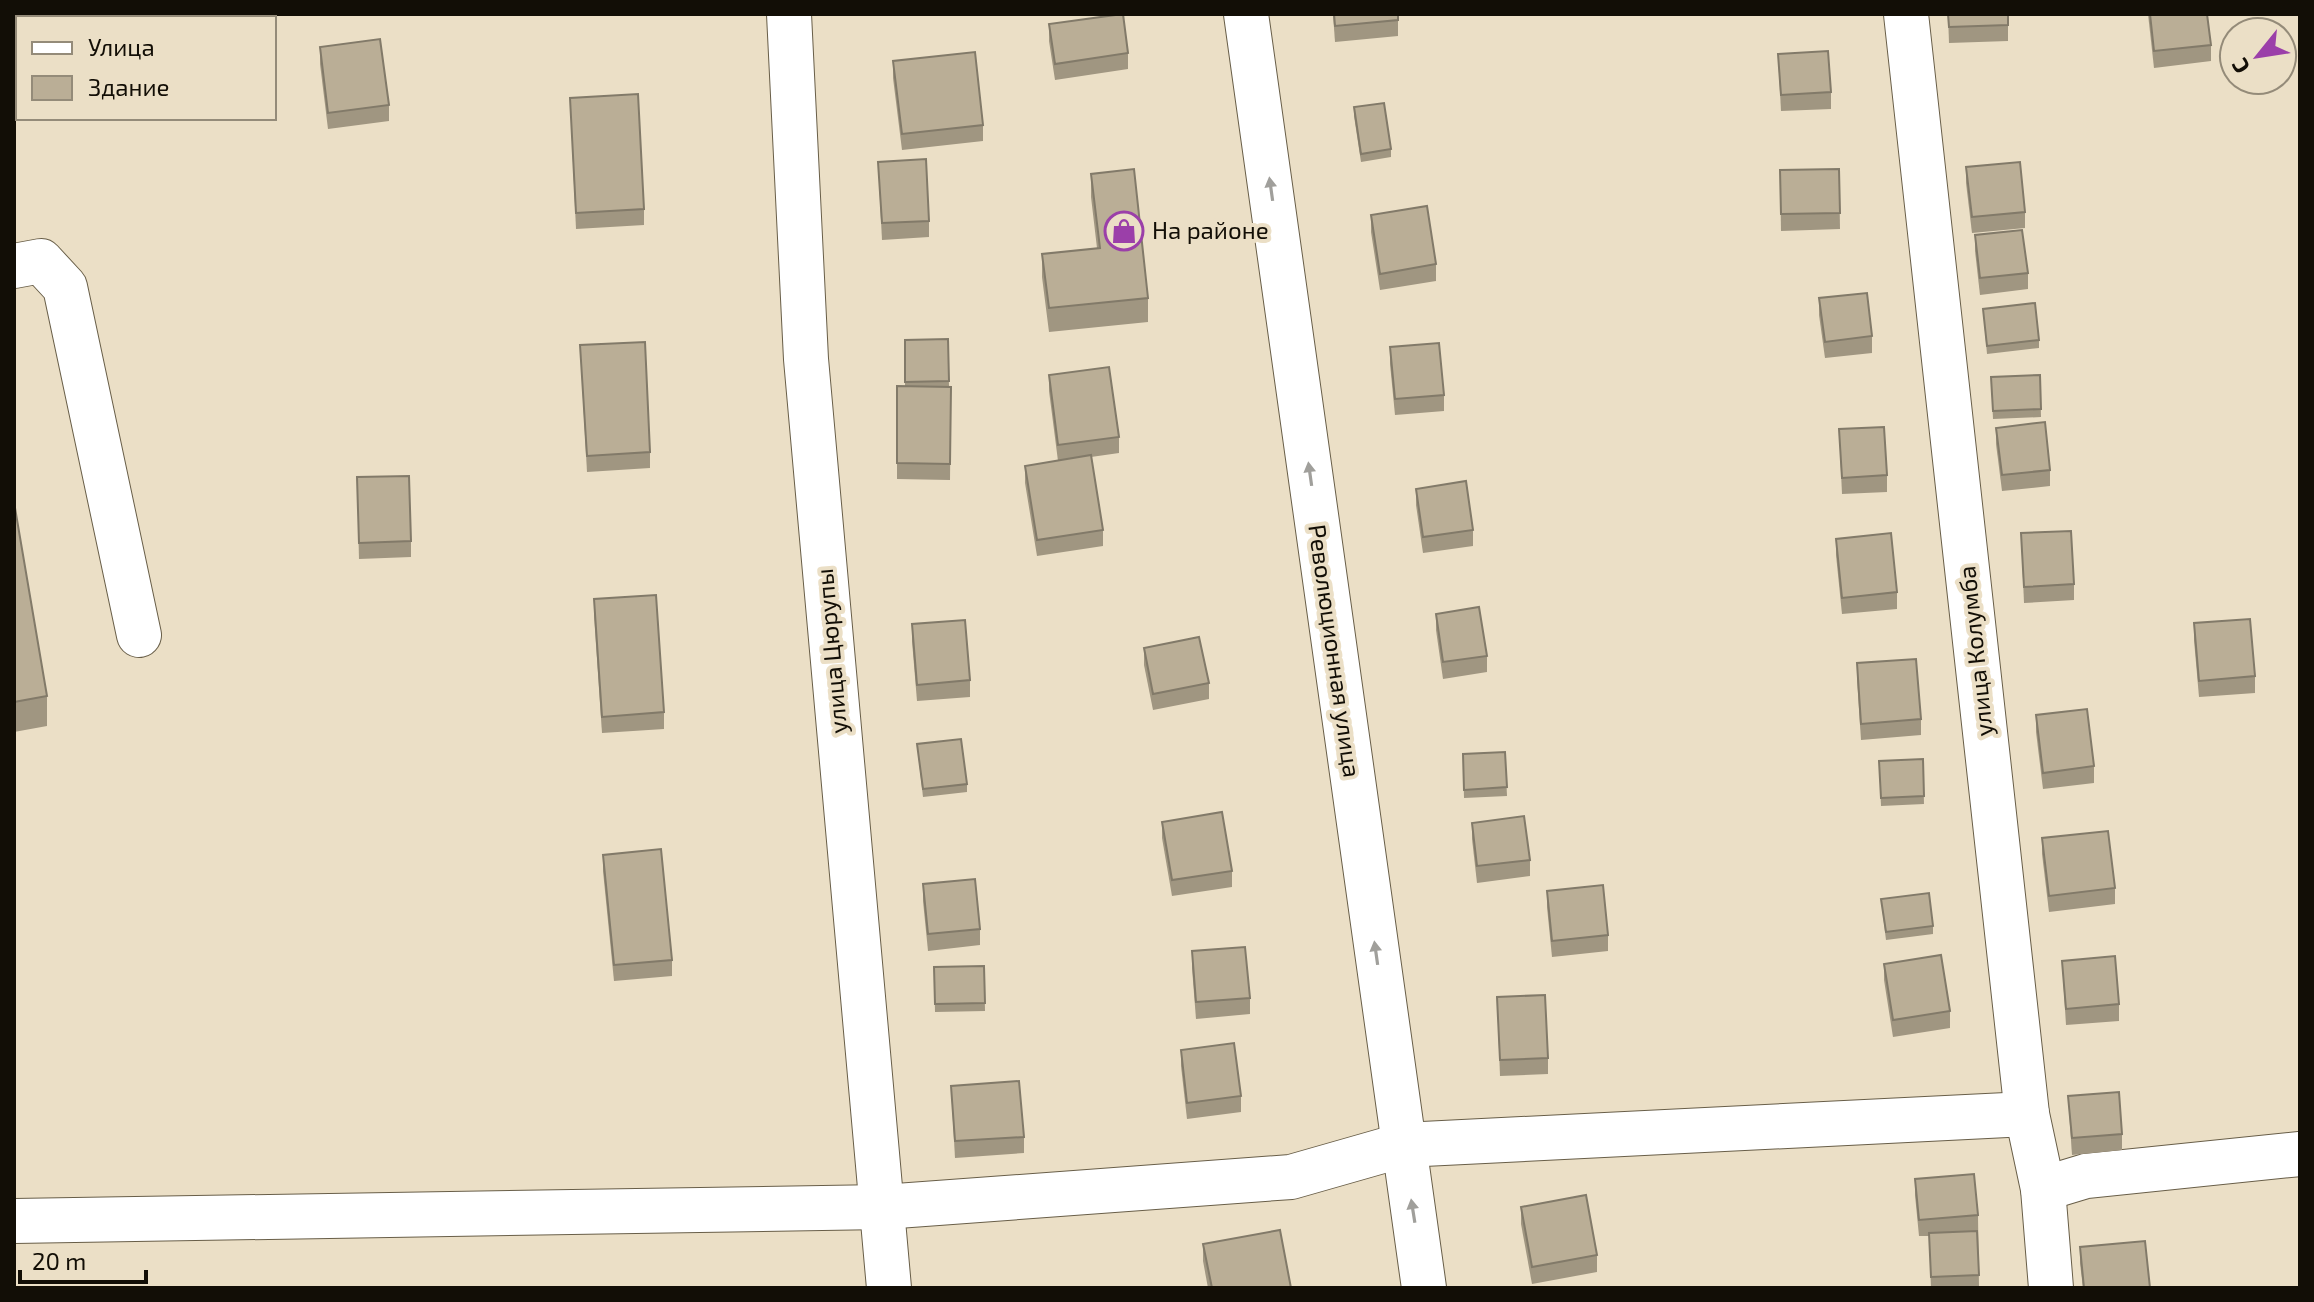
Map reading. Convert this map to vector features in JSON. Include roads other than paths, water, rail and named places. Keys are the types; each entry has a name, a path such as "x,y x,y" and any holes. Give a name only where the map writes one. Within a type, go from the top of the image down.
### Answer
{"street":[{"name":"улица Цюрупы","path":"789,14 806,359 889,1288"},
{"name":"Революционная улица","path":"1246,14 1424,1288"},
{"name":"улица Колумба","path":"1906,14 2027,1114 2043,1189 2051,1288"},
{"path":"14,266 41,261 65,287 139,635"},
{"path":"14,1221 883,1207 1291,1177 1403,1145 2027,1114"},
{"path":"2043,1189 2086,1176 2300,1154"}],"place":[{"name":"На районе","path":"1124,231"}]}
